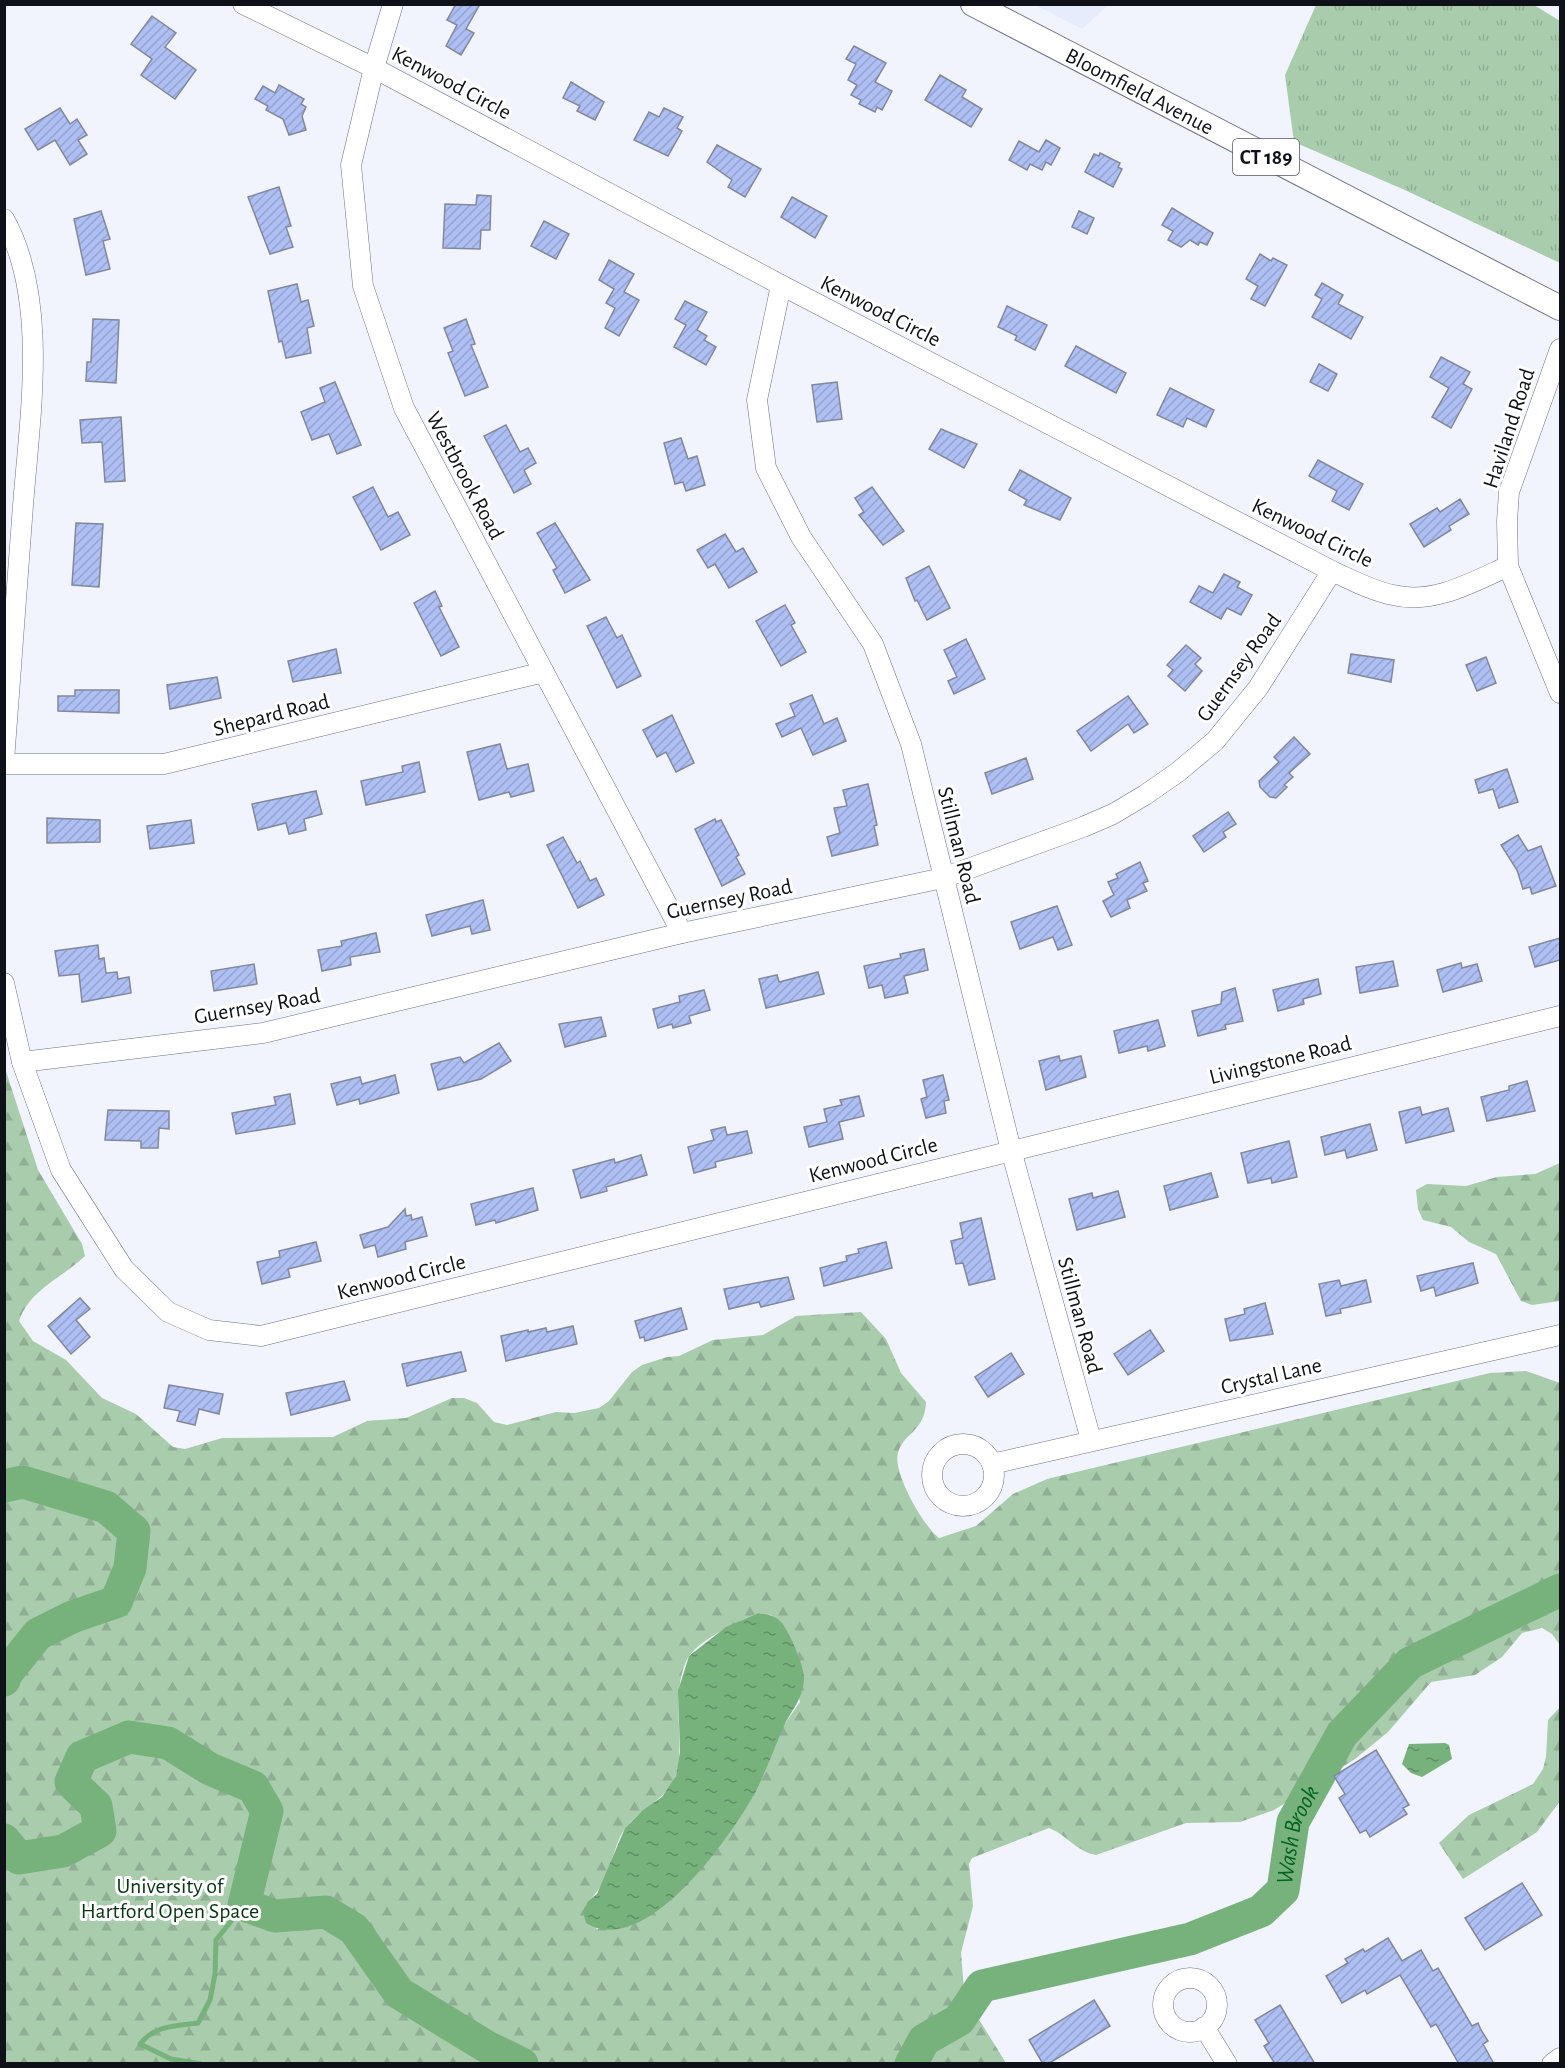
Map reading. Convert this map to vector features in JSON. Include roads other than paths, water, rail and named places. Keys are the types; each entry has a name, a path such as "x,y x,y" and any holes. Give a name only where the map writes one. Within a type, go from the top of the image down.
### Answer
{"main road":[{"name":"Bloomfield Avenue","path":"973,4 1560,308"}],"street":[{"name":"Kenwood Circle","path":"243,4 374,68 781,285 1332,572 1379,591 1408,598 1443,593 1508,566"},
{"name":"Westbrook Road","path":"393,4 374,68 351,165 363,286 404,408 682,933"},
{"path":"4,219 10,229 29,290 32,368 4,762"},
{"name":"Stillman Road","path":"781,285 757,400 766,468 801,537 873,644 911,744 1011,1150 1090,1440"},
{"name":"Haviland Road","path":"1560,349 1509,492 1508,566 1560,693"},
{"name":"Guernsey Road","path":"22,1062 263,1033 682,933 943,878 1113,814 1178,772 1215,741 1236,718 1258,688 1332,572"},
{"name":"Shepard Road","path":"4,762 164,764 543,672"},
{"name":"Kenwood Circle","path":"4,983 22,1062 61,1170 124,1269 168,1312 209,1330 261,1336 1011,1150"},
{"name":"Livingstone Road","path":"1011,1150 1560,1016"},
{"name":"Crystal Lane","path":"992,1464 1560,1335"},
{"path":"1204,2027 1227,2064"},
{"path":"1552,2064 1560,2058"}],"water":[{"path":"758,1613 773,1616 783,1625 799,1657 804,1679 799,1699 783,1728 756,1791 728,1835 707,1862 660,1909 634,1924 610,1930 586,1923 583,1912 588,1901 597,1894 625,1828 643,1810 662,1797 676,1776 680,1752 678,1691 689,1656 726,1627"},
{"path":"1445,1743 1449,1745 1452,1759 1422,1777 1411,1773 1402,1764 1409,1744"}],"waterway":[{"path":"4,1486 23,1482 106,1507 134,1531 130,1568 116,1602 72,1617 38,1634 6,1674 4,1680"},
{"name":"Wash Brook","path":"911,2064 924,2040 959,2020 982,1986 1190,1939 1261,1911 1283,1890 1293,1822 1342,1734 1410,1663 1560,1590"},
{"path":"4,1840 19,1858 63,1851 100,1831 96,1806 71,1782 82,1757 129,1737 168,1743 210,1769 253,1787 267,1811 244,1905 275,1916 326,1912 354,1929 399,1993 487,2047 522,2064"},
{"path":"201,2064 171,2059 140,2044 159,2030 198,2023 210,2000 215,1974 216,1940 244,1905"}],"park label":[{"name":"University of Hartford Open Space","path":"170,1898"}]}
